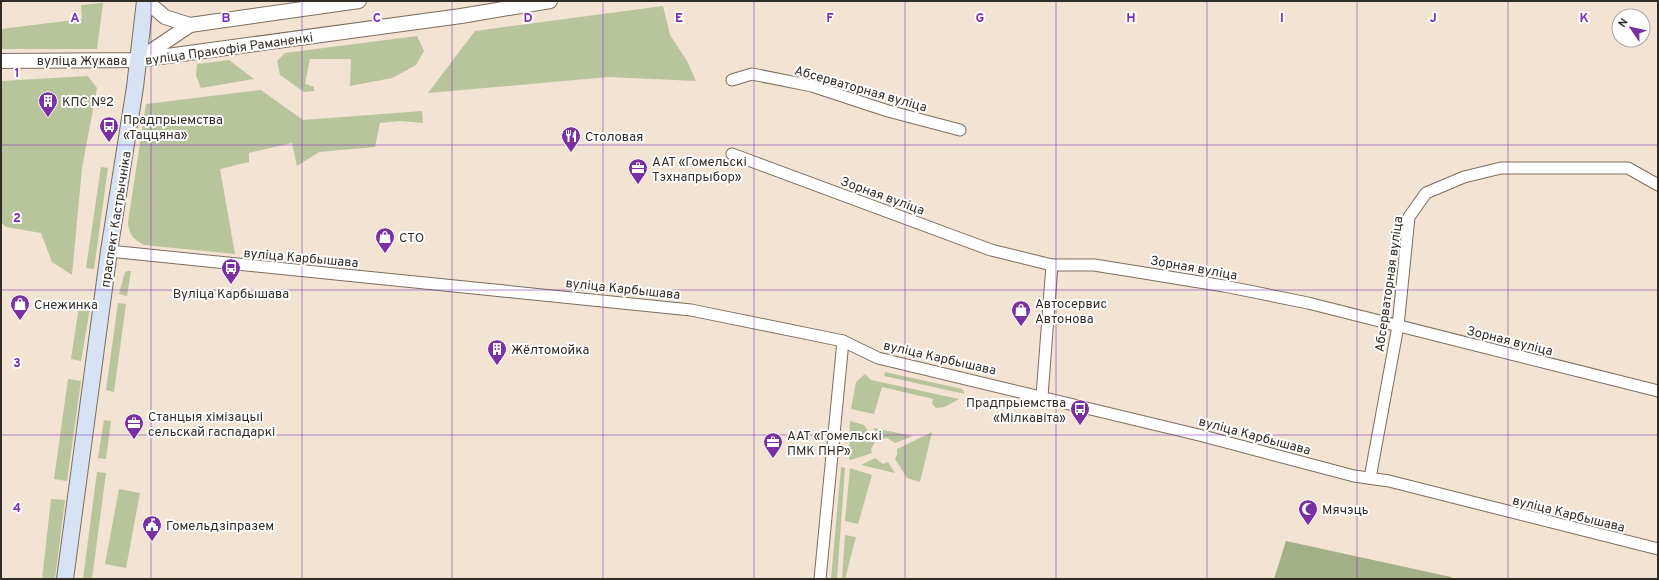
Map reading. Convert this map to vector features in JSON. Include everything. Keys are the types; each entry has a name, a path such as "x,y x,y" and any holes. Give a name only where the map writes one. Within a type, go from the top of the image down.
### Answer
{"main road":[{"name":"праспект Кастрычніка","path":"65,579 109,251 146,1"}],"street":[{"path":"146,1 165,17 190,25"},
{"name":"вуліца Пракофія Раманенкі","path":"138,60 190,25 359,1"},
{"name":"вуліца Пракофія Раманенкі","path":"138,60 461,16 545,2"},
{"name":"вуліца Жукава","path":"1,61 138,60"},
{"name":"Абсерваторная вуліца","path":"732,80 752,74 812,86 888,111 960,130"},
{"name":"Зорная вуліца","path":"732,154 991,250 1052,265 1094,265 1224,286 1308,303 1658,391"},
{"name":"Абсерваторная вуліца","path":"1370,478 1398,326 1409,217 1426,193 1464,177 1501,168 1628,168 1658,185"},
{"name":"вуліца Карбышава","path":"109,251 686,309 730,316 843,341 878,358 1042,396 1203,436 1354,476 1389,481 1658,549"},
{"path":"1042,396 1052,265"},
{"path":"820,579 843,341"}],"green space":[{"path":"103,3 97,49 1,49 1,29 82,19 81,5"},
{"path":"663,6 670,35 687,61 696,81 609,77 428,93 475,31"},
{"path":"417,36 424,51 416,65 392,78 350,86 351,59 310,59 305,84 314,87 314,91 304,92 280,75 277,61 285,53"},
{"path":"229,60 254,79 201,88 196,76 197,64"},
{"path":"88,76 97,88 82,168 72,275 52,262 41,233 6,227 1,222 1,81"},
{"path":"261,90 303,120 422,111 423,123 400,121 380,123 375,147 319,152 297,166 292,143 249,153 249,162 220,169 235,254 144,245 134,239 129,230 128,222 146,104"},
{"path":"101,167 108,168 94,269 86,268"},
{"path":"131,271 127,296 119,294 125,272"},
{"path":"118,303 126,304 114,392 106,390"},
{"path":"79,306 90,308 81,361 71,359"},
{"path":"885,372 962,389 965,394 884,376"},
{"path":"865,374 871,380 959,399 945,407 936,408 932,404 933,399 882,387 874,414 851,409 856,382"},
{"path":"68,379 81,381 67,481 54,479"},
{"path":"104,420 111,421 106,459 98,458"},
{"path":"850,421 864,425 875,442 871,449 872,453 851,460 849,459"},
{"path":"873,428 913,436 895,443 887,438 880,439"},
{"path":"932,432 920,482 907,478 895,459 897,449"},
{"path":"875,458 883,464 888,462 895,473 861,465"},
{"path":"841,467 845,468 837,579 831,579"},
{"path":"850,468 872,475 858,524 845,521"},
{"path":"97,472 106,473 92,579 83,579"},
{"path":"119,489 140,493 126,568 105,564"},
{"path":"51,499 65,500 55,579 42,579"},
{"path":"845,535 856,537 845,579 842,579"},
{"path":"1286,541 1451,577 1453,579 1274,579"}],"place":[{"name":"КПС №2","path":"48,118"},
{"name":"Прадпрыемства «Таццяна»","path":"109,143"},
{"name":"Столовая","path":"571,153"},
{"name":"ААТ «Гомельскі Тэхнапрыбор»","path":"638,185"},
{"name":"СТО","path":"385,254"},
{"name":"Вуліца Карбышава","path":"231,285"},
{"name":"Снежинка","path":"20,321"},
{"name":"Автосервис Автонова","path":"1021,327"},
{"name":"Жёлтомойка","path":"497,366"},
{"name":"Прадпрыемства «Мілкавіта»","path":"1080,426"},
{"name":"Станцыя хімізацыі сельскай гаспадаркі","path":"134,440"},
{"name":"ААТ «Гомельскі ПМК ПНР»","path":"773,459"},
{"name":"Мячэць","path":"1308,526"},
{"name":"Гомельдзіпразем","path":"152,542"}]}
